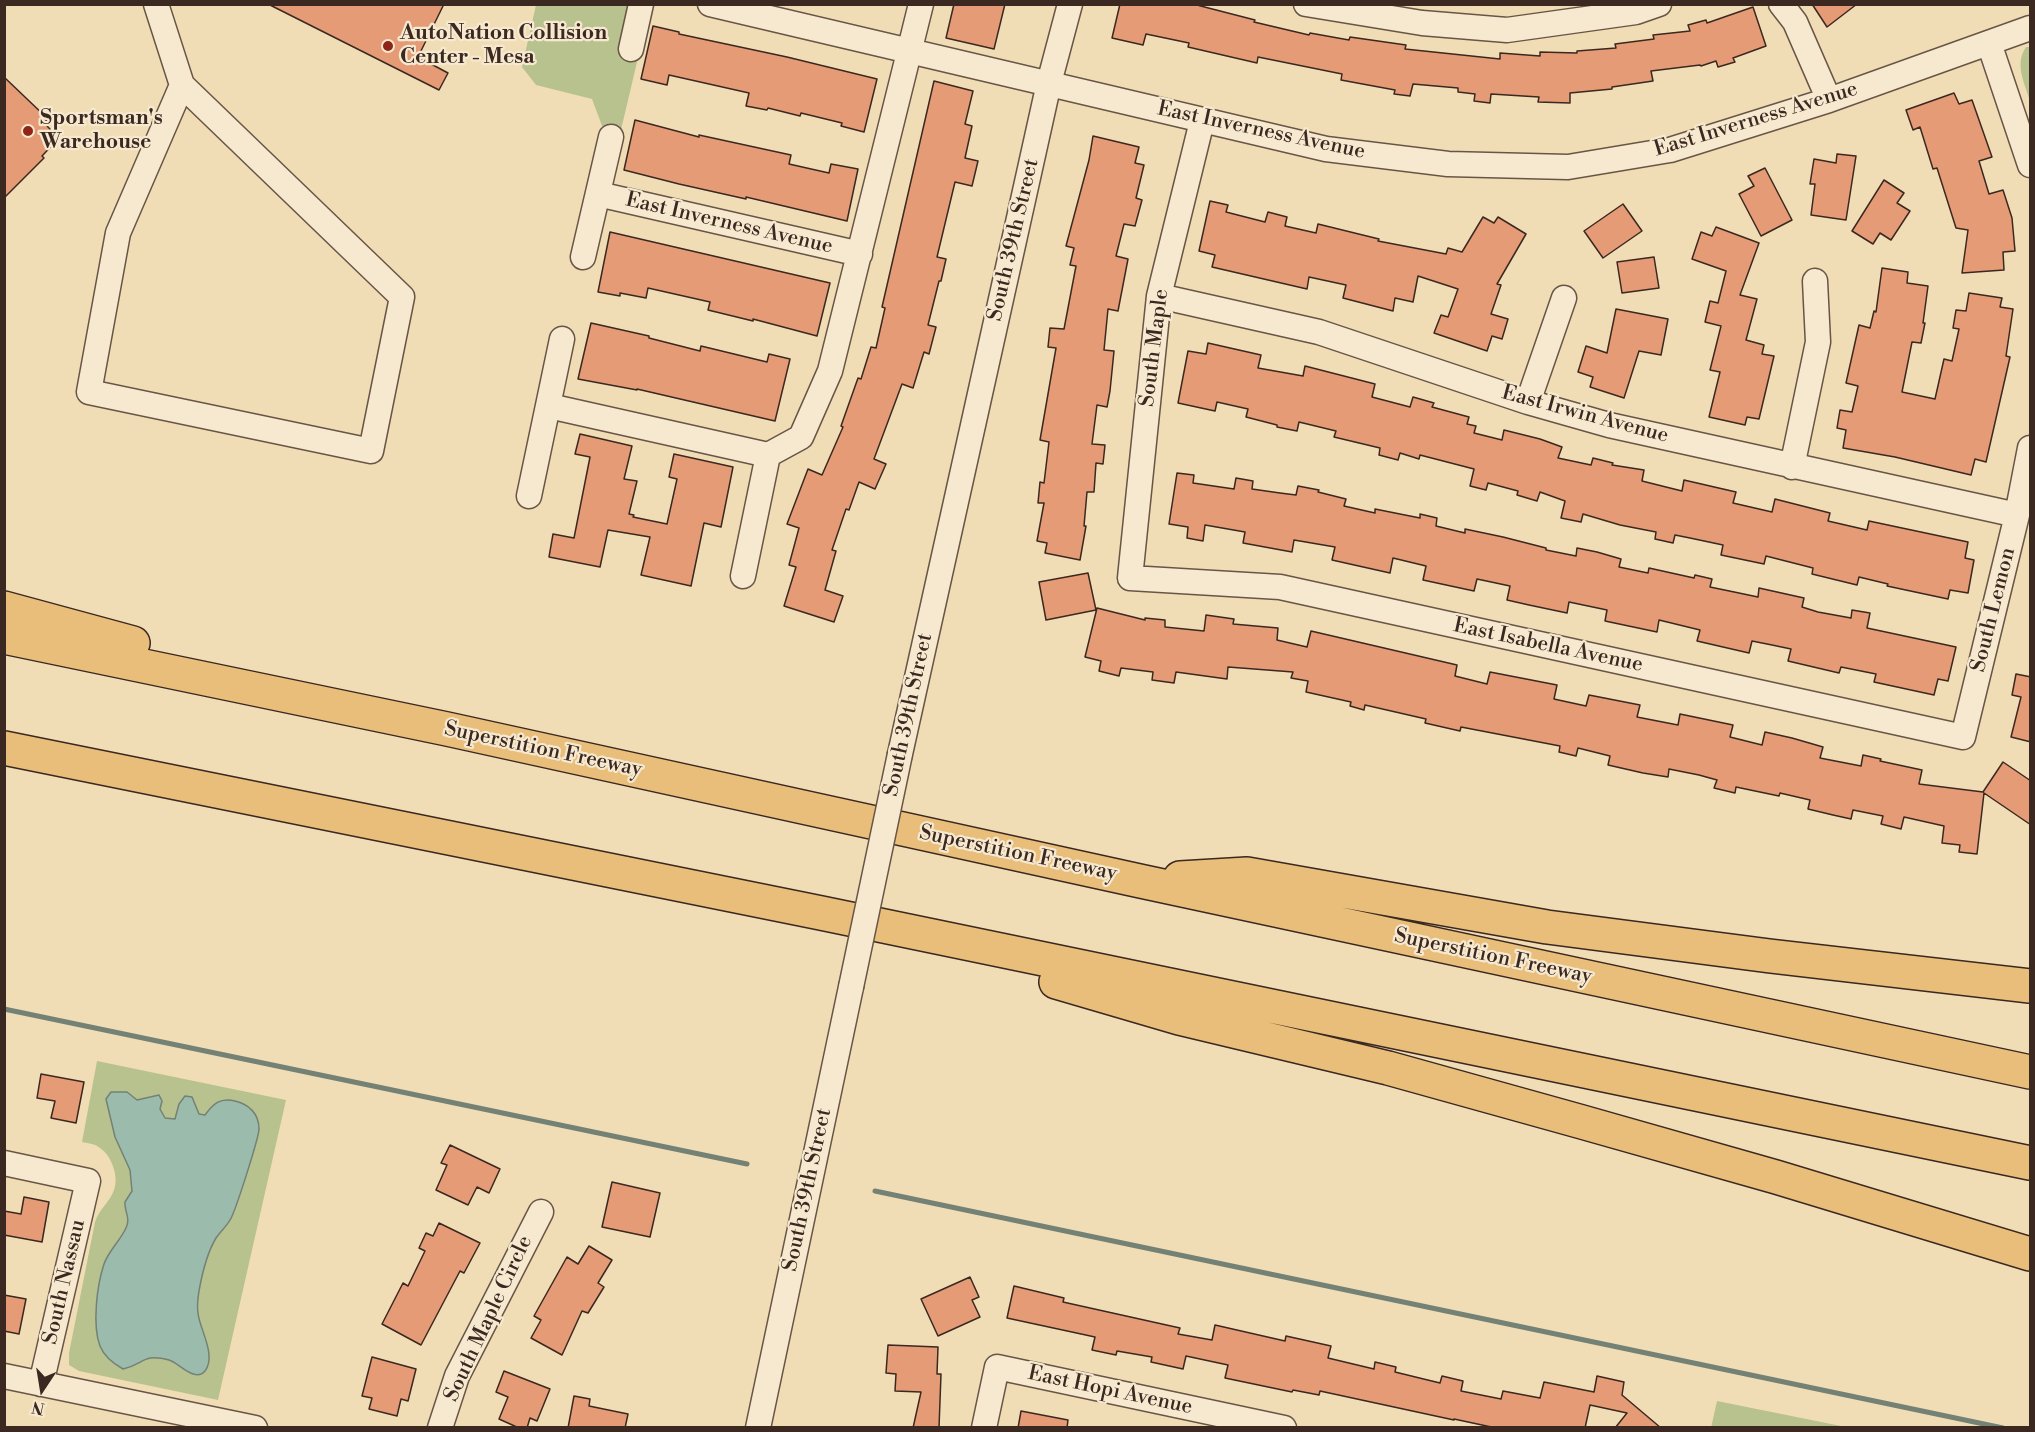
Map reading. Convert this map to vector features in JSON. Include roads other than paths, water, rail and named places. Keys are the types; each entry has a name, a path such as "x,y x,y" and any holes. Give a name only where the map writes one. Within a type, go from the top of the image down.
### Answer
{"highway":[{"path":"4,608 369,710"},
{"path":"4,637 369,710"},
{"name":"Superstition Freeway","path":"369,710 1140,881 2031,1072"},
{"path":"4,747 2031,1163"},
{"path":"1140,881 1247,874 1547,927 1770,956 2031,986"},
{"path":"821,913 1179,1017 1388,1068 1594,1125 2031,1254"}],"street":[{"path":"156,4 182,85 402,297 371,451 89,392 118,233 182,85"},
{"path":"630,49 640,4"},
{"name":"East Inverness Avenue","path":"710,4 1326,149 1448,164 1568,167 1670,150 1829,100 2031,28"},
{"name":"East Inverness Avenue","path":"768,455 801,437 830,371 921,4"},
{"name":"South 39th Street","path":"758,1428 900,754 1048,83 1070,4"},
{"path":"1306,4 1422,23 1507,30 1636,12 1659,4"},
{"path":"1781,4 1795,22 1829,100"},
{"path":"1989,44 2031,165"},
{"name":"South Maple","path":"1130,578 1159,296 1202,121"},
{"name":"East Inverness Avenue","path":"583,257 611,137"},
{"name":"East Inverness Avenue","path":"598,194 860,254"},
{"path":"1792,467 1818,342 1815,281"},
{"name":"East Irwin Avenue","path":"1159,296 1319,332 1528,402 1609,425 1792,467 2017,514"},
{"path":"1528,402 1564,298"},
{"path":"529,496 562,339"},
{"path":"549,406 768,455 743,576"},
{"name":"South Lemon","path":"1963,737 2031,448"},
{"name":"East Isabella Avenue","path":"1130,578 1280,586 1963,737"},
{"name":"South Nassau","path":"4,1162 88,1181 41,1384"},
{"name":"South Maple Circle","path":"440,1428 457,1376 541,1212"},
{"name":"East Hopi Avenue","path":"984,1428 997,1367 1284,1428"},
{"path":"4,1376 255,1428"}],"waterway":[{"path":"4,1009 747,1164"},
{"path":"875,1191 2003,1428"}],"place":[{"name":"AutoNation Collision Center - Mesa","path":"388,46"},
{"name":"Sportsman's Warehouse","path":"28,131"}]}
